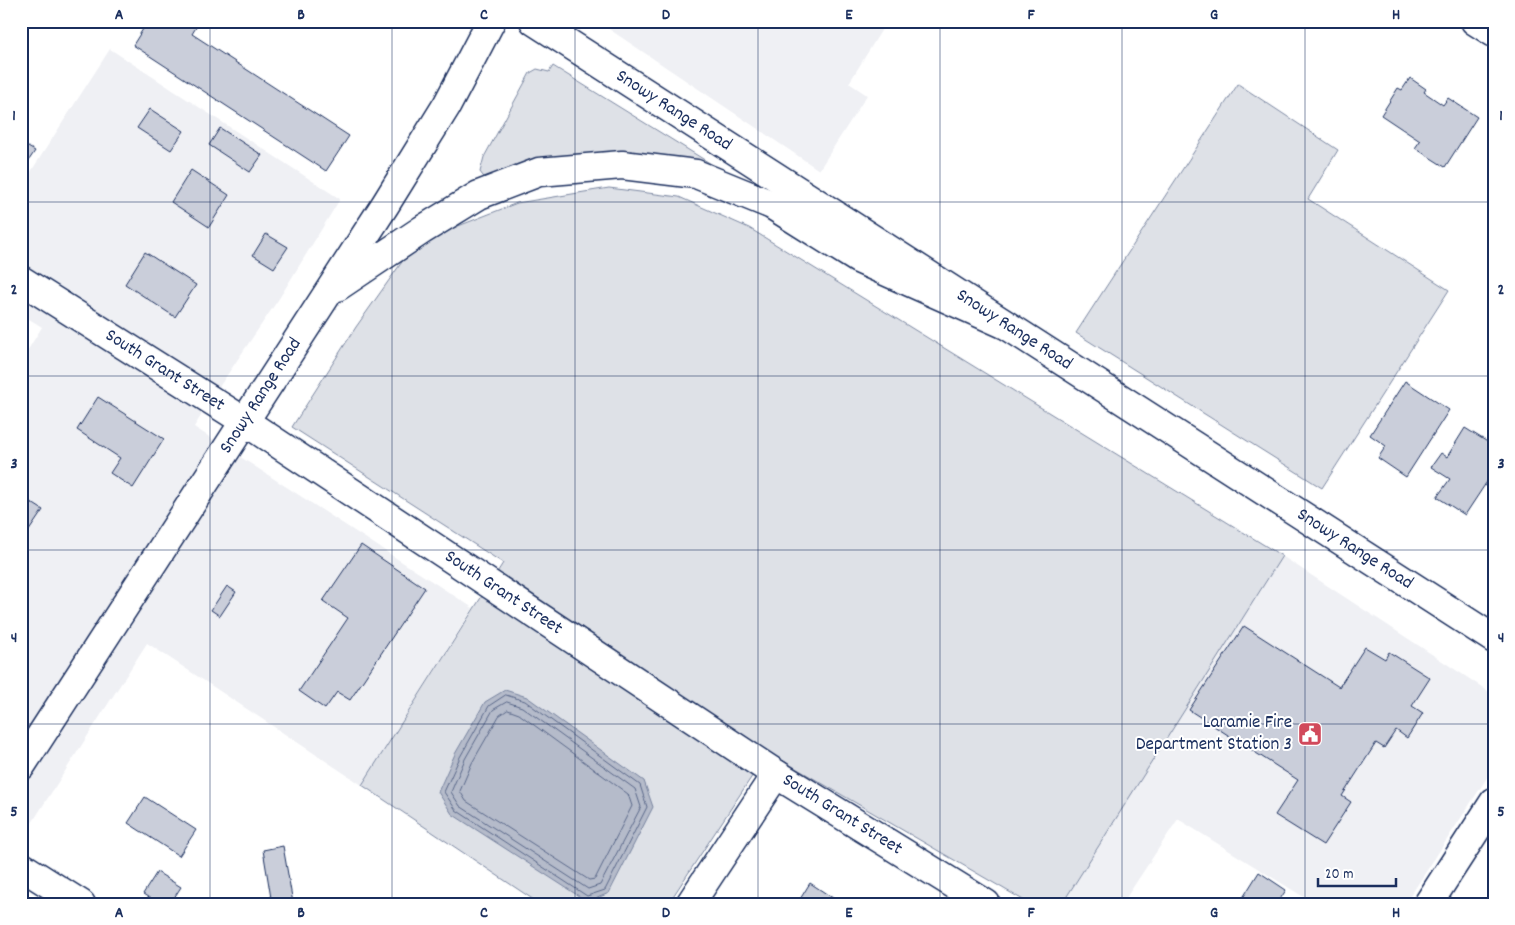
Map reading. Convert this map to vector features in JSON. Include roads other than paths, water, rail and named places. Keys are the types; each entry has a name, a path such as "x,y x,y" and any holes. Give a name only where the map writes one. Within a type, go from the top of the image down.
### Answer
{"main road":[{"name":"Snowy Range Road","path":"21,766 385,205 447,105 491,21"},
{"name":"Snowy Range Road","path":"534,21 1494,639"},
{"path":"1475,21 1494,34"},
{"path":"327,294 422,230 479,195 539,172 622,165 696,174 772,205 858,259 1004,324"},
{"name":"South Grant Street","path":"21,280 244,421 776,774 986,904"},
{"path":"690,904 776,774"},
{"path":"1428,904 1494,802"},
{"path":"21,866 81,904"}],"water":[{"path":"505,690 527,697 644,781 653,807 609,893 588,902 452,814 438,792 455,754 485,702"}],"place":[{"name":"Laramie Fire Department Station 3","path":"1310,734"}]}
